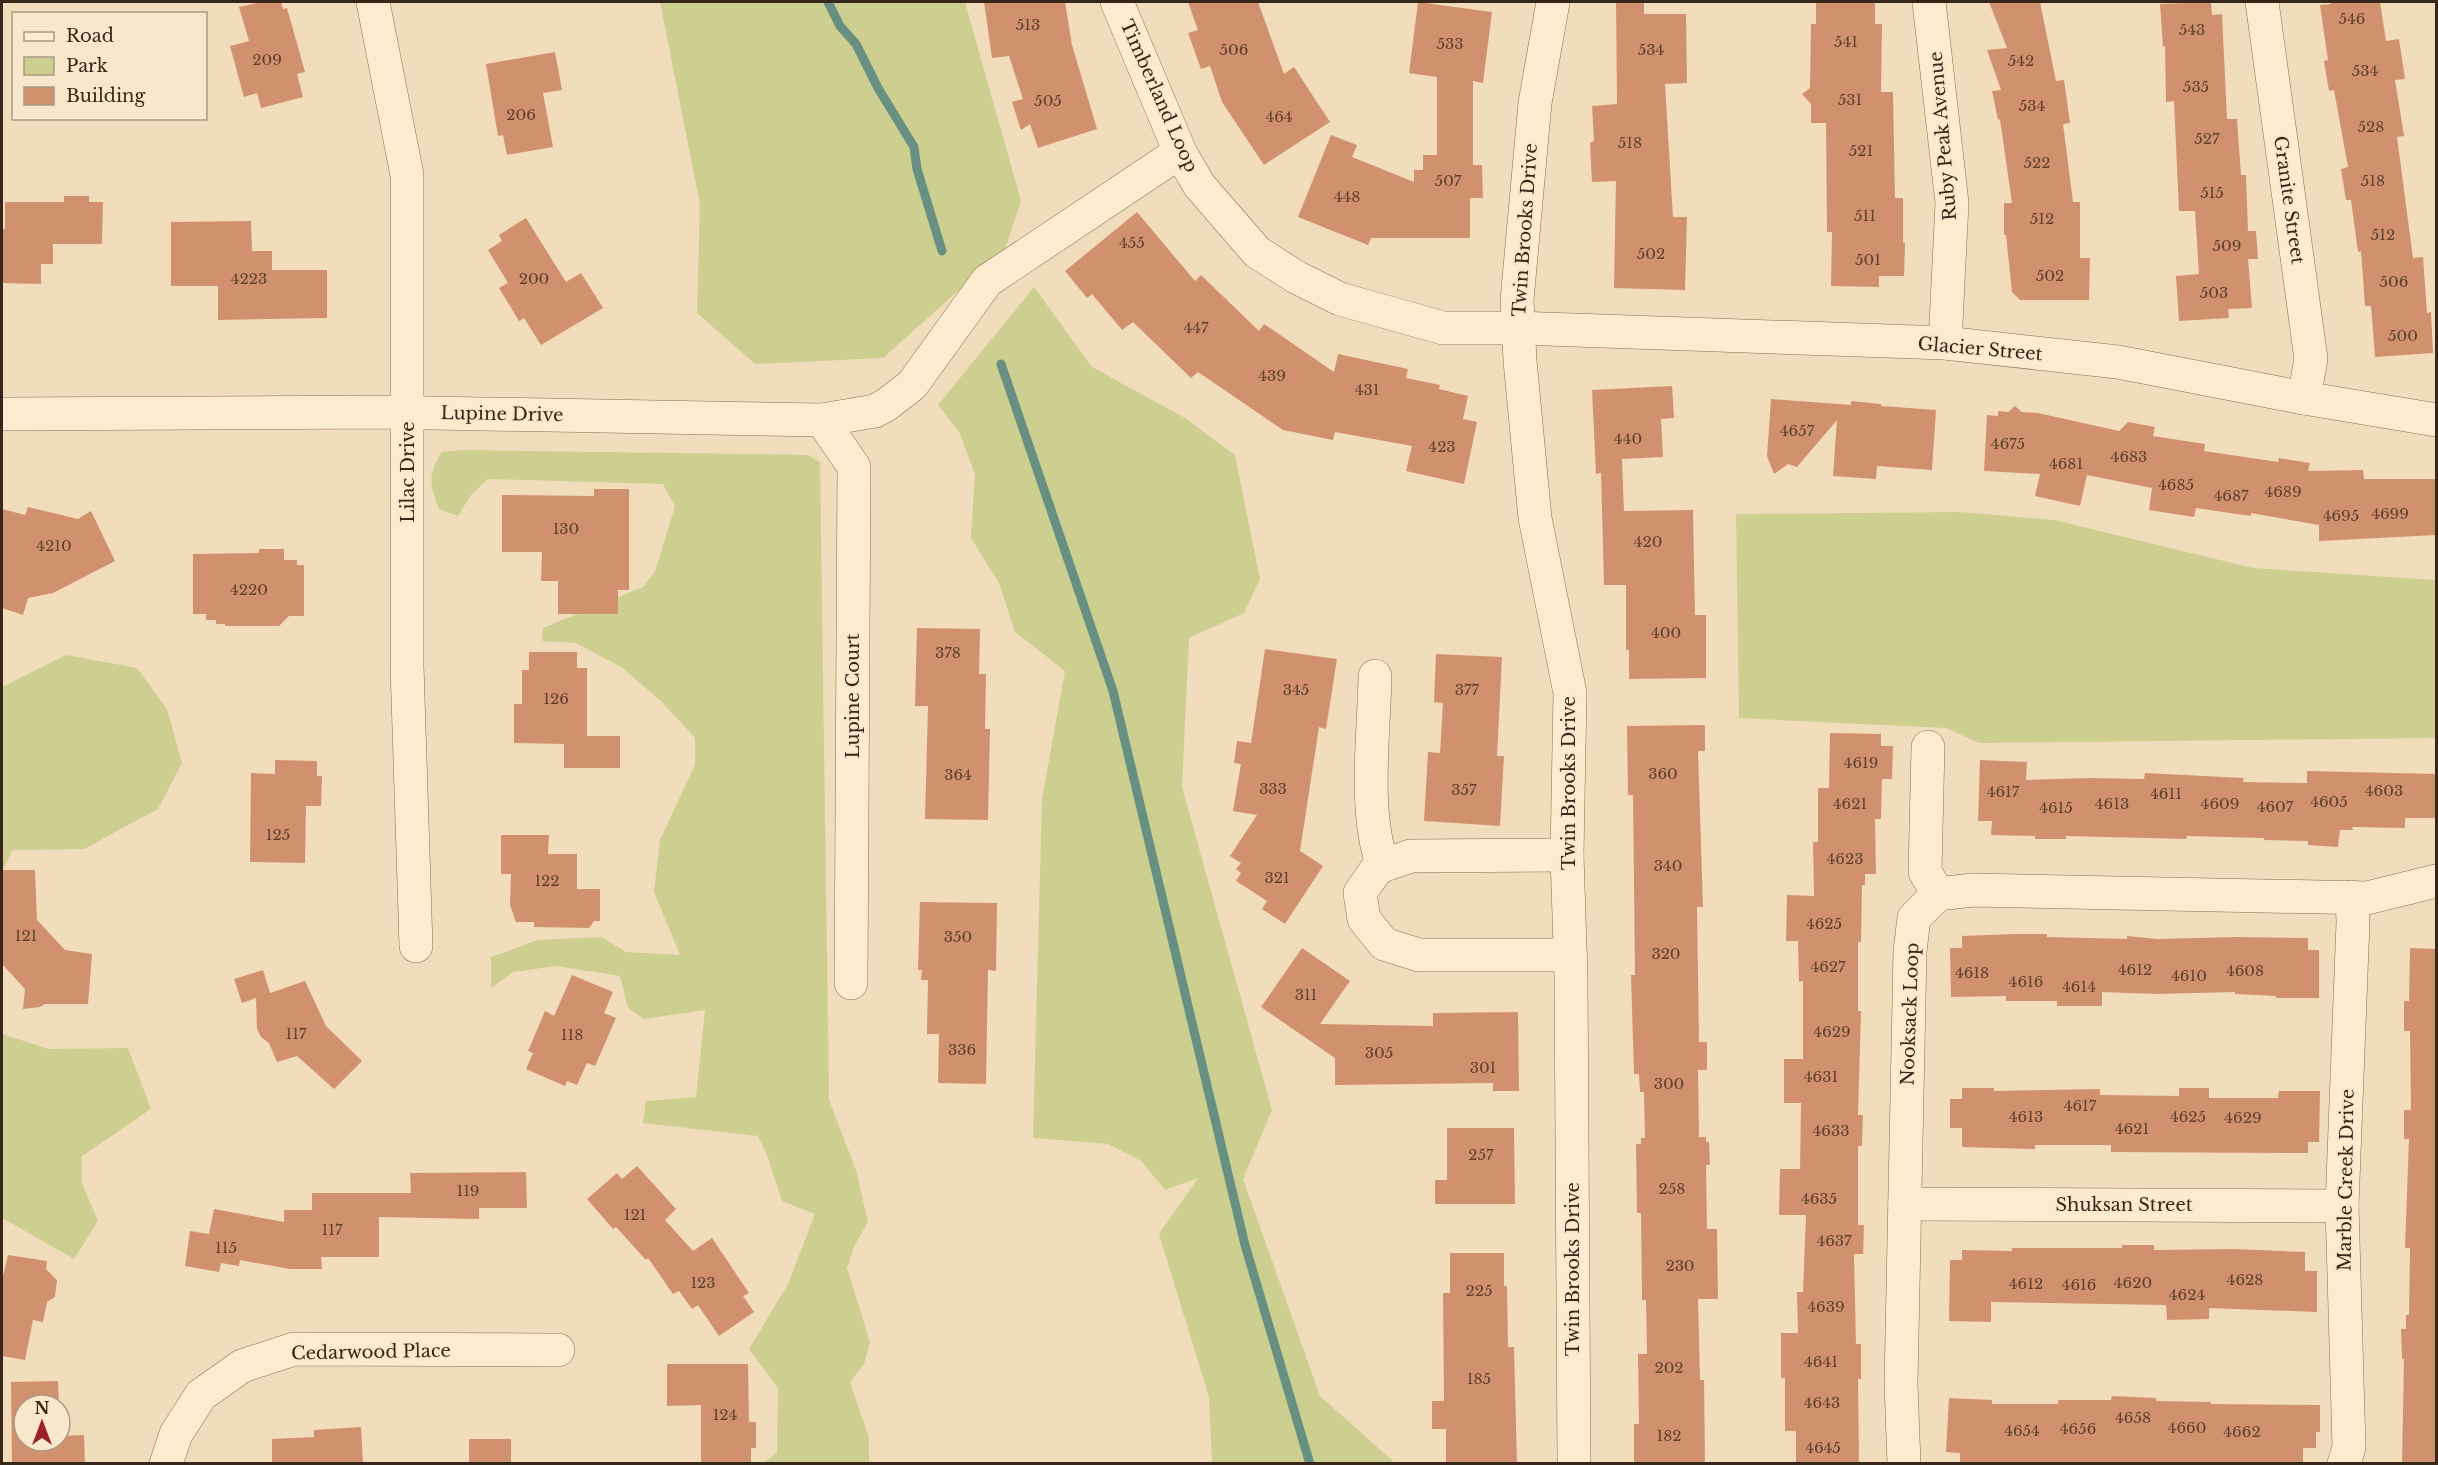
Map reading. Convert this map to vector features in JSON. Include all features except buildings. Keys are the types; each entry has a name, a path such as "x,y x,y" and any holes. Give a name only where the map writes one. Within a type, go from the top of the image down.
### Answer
{"street":[{"name":"Lilac Drive","path":"373,2 407,175 409,413 407,666 416,946"},
{"name":"Timberland Loop","path":"1117,2 1180,152 1199,186 1257,252 1296,277 1340,299 1443,328 1518,328"},
{"name":"Twin Brooks Drive","path":"1553,2 1535,103 1517,300 1535,518 1570,693 1567,855 1570,955 1574,1464"},
{"name":"Ruby Peak Avenue","path":"1929,2 1952,203 1945,343"},
{"name":"Granite Street","path":"2262,2 2311,359 2304,398"},
{"name":"Lupine Drive","path":"2,414 409,413 822,420 874,411 886,405 912,385 987,281 1180,152"},
{"name":"Glacier Street","path":"1518,328 1945,343 2118,362 2304,398 2436,420"},
{"name":"Lupine Court","path":"822,420 854,467 851,982"},
{"path":"1375,676 1372,806 1376,845 1383,866"},
{"path":"1928,747 1925,872 1938,894 1973,890 2367,898 2436,881"},
{"path":"1567,855 1411,856 1378,867 1360,893 1364,919 1384,944 1419,955 1570,955"},
{"name":"Nooksack Loop","path":"1904,1464 1901,1384 1910,951 1914,918 1938,894"},
{"name":"Marble Creek Drive","path":"2344,1464 2349,1447 2342,1206 2353,922 2352,897"},
{"name":"Shuksan Street","path":"1905,1204 2342,1206"},
{"name":"Cedarwood Place","path":"166,1464 176,1434 201,1395 242,1366 294,1349 558,1350"}],"green space":[{"path":"660,2 965,2 1021,201 1005,249 883,358 755,364 697,313 700,204"},
{"path":"1034,287 1092,367 1185,418 1235,455 1260,579 1244,613 1189,638 1182,787 1272,1110 1243,1179 1320,1396 1395,1463 1212,1463 1209,1397 1159,1234 1198,1178 1165,1190 1141,1161 1108,1144 1033,1138 1042,799 1065,671 1015,632 999,583 971,538 975,474 959,432 938,405"},
{"path":"464,450 807,455 820,462 829,1100 856,1170 868,1222 854,1247 847,1268 870,1342 864,1364 850,1382 869,1438 869,1463 763,1463 777,1453 778,1388 749,1349 788,1284 815,1214 782,1201 767,1155 758,1136 643,1123 646,1101 696,1097 705,1010 644,1019 628,1008 620,976 556,966 513,972 491,988 491,957 538,940 601,937 626,952 680,955 654,892 660,840 695,765 695,738 662,702 621,667 576,643 542,641 543,628 643,587 655,572 675,506 663,484 488,479 471,495 458,516 439,509 432,486 432,474 442,452"},
{"path":"1960,512 2054,520 2253,568 2436,580 2436,738 1979,743 1946,728 1739,718 1736,514"},
{"path":"66,655 137,668 167,709 182,763 158,809 84,849 13,850 2,871 2,687"},
{"path":"2,1034 49,1049 128,1048 151,1109 82,1156 82,1183 98,1221 74,1259 2,1218"}],"waterway":[{"path":"828,2 840,26 856,44 878,88 914,147 917,169 942,251"},
{"path":"1001,364 1113,691 1245,1245 1310,1464"}]}
